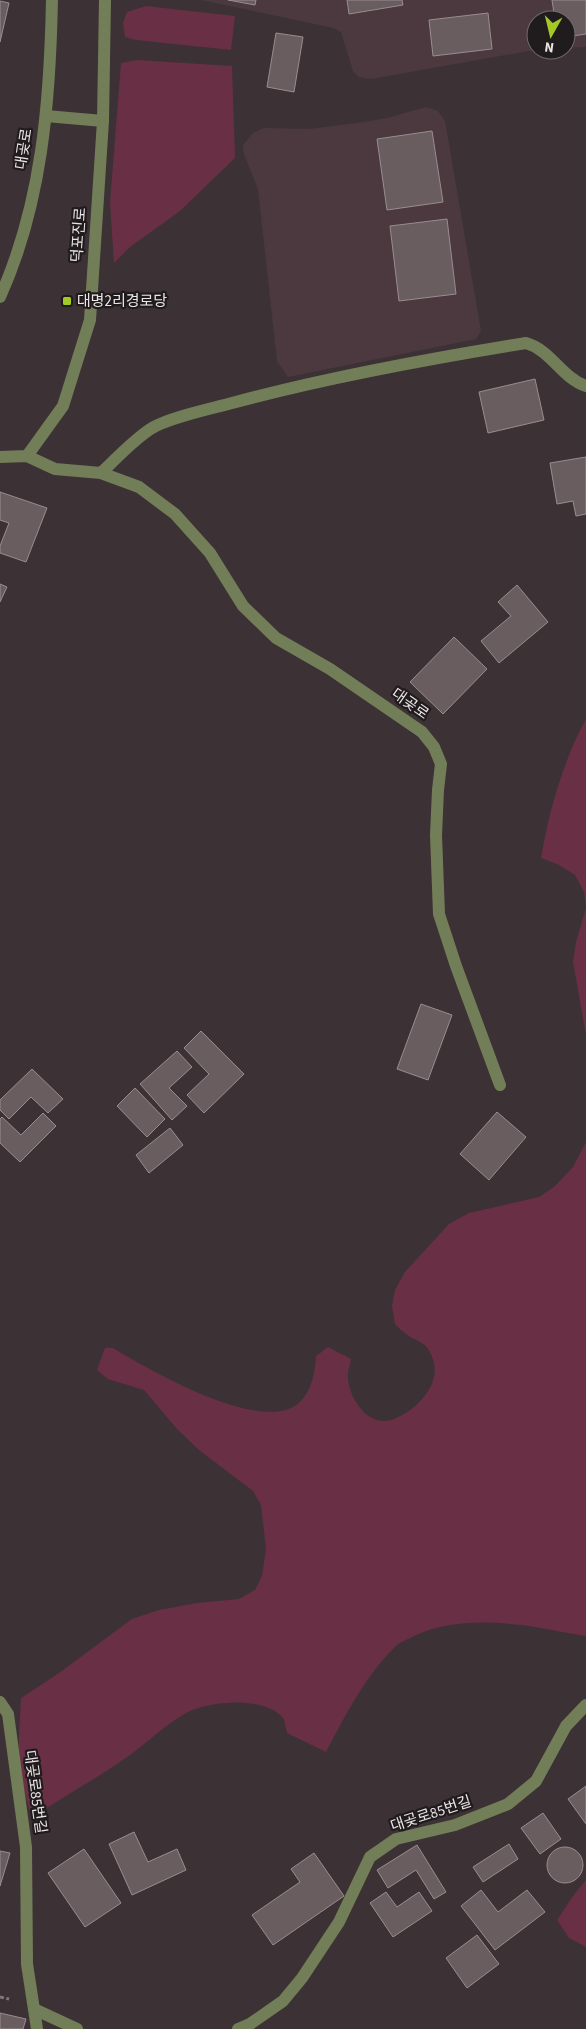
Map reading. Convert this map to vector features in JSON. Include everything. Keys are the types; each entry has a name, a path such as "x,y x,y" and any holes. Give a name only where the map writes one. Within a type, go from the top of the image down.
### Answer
{"street":[{"name":"대곶로","path":"0,297 12,270 33,197 46,116 51,49 52,0"},
{"name":"덕포진로","path":"27,456 64,406 90,320 103,121 105,0"},
{"path":"46,116 103,121"},
{"path":"101,473 132,443 153,427 187,415 257,396 430,358 526,343 537,346 575,380 586,386"},
{"name":"대곶로","path":"0,458 27,456 55,469 101,473 139,487 175,514 210,553 243,606 276,638 330,669 422,732 434,747 441,764 436,835 439,914 500,1085"},
{"name":"대곶로85번길","path":"0,1702 8,1714 26,1847 27,1964 36,2029"},
{"name":"대곶로85번길","path":"238,2029 250,2024 283,2001 302,1978 339,1922 370,1856 396,1839 455,1825 508,1804 536,1780 566,1726 586,1705"},
{"path":"34,2008 77,2029"}],"shaded area":[{"path":"201,0 586,0 586,47 576,48 576,10 526,10 526,52 371,79 359,77 353,71 341,32 334,28"},
{"path":"146,6 235,16 231,50 136,40 125,37 123,23 127,12"},
{"path":"137,60 232,66 235,158 180,211 130,247 114,263 110,203 121,63"},
{"path":"426,107 438,111 445,121 481,331 476,339 288,377 277,361 258,189 244,154 243,145 253,133 264,128 309,129 364,122 387,118"},
{"path":"586,719 586,908 584,892 575,875 557,864 541,858 548,822 558,787 570,752"},
{"path":"586,908 586,1035 573,962 576,942"},
{"path":"586,1142 586,1636 522,1625 495,1623 454,1624 427,1631 399,1644 386,1656 357,1696 326,1752 287,1733 283,1718 275,1711 264,1706 237,1703 210,1705 180,1716 137,1750 45,1809 30,1811 23,1788 18,1755 21,1698 59,1673 132,1619 159,1610 197,1603 239,1599 255,1590 262,1576 266,1549 261,1505 253,1491 199,1450 177,1429 144,1390 108,1379 97,1370 105,1348 113,1348 178,1384 234,1406 261,1411 283,1411 300,1402 304,1397 312,1380 316,1356 328,1347 351,1359 348,1373 349,1385 355,1400 364,1412 377,1420 387,1421 394,1419 409,1411 423,1398 432,1383 435,1367 427,1347 407,1335 395,1324 392,1306 395,1290 405,1272 449,1224 469,1213 539,1197 554,1187 573,1167"},
{"path":"586,1880 586,1947 569,1938 557,1920"}],"building":[{"path":"228,0 256,0 255,5"},
{"path":"347,0 402,0 403,5 349,14"},
{"path":"552,0 586,0 586,34 576,36 576,10 554,10"},
{"path":"0,1 9,3 0,42"},
{"path":"488,13 492,49 433,56 429,20"},
{"path":"276,33 303,37 294,92 267,87"},
{"path":"432,131 443,202 387,210 377,139"},
{"path":"447,219 456,294 399,301 390,226"},
{"path":"535,379 544,420 488,433 479,392"},
{"path":"586,457 586,514 576,516 573,501 557,504 550,463"},
{"path":"0,492 47,508 26,562 0,553 0,546 9,523 0,520"},
{"path":"0,584 7,587 0,602"},
{"path":"517,585 548,622 499,663 481,641 511,616 498,602"},
{"path":"454,637 487,669 443,714 410,682"},
{"path":"421,1004 452,1015 428,1080 397,1069"},
{"path":"201,1031 244,1074 204,1113 187,1095 209,1074 184,1048"},
{"path":"177,1051 192,1067 169,1088 187,1106 172,1120 140,1084"},
{"path":"32,1069 63,1099 48,1113 31,1097 9,1119 0,1110 0,1100"},
{"path":"135,1088 165,1119 147,1137 117,1106"},
{"path":"497,1112 526,1137 489,1180 460,1154"},
{"path":"43,1113 56,1126 20,1162 0,1143 0,1119 2,1117 21,1135"},
{"path":"170,1128 183,1145 149,1173 136,1155"},
{"path":"586,1786 586,1824 568,1799"},
{"path":"543,1813 561,1839 540,1854 521,1828"},
{"path":"134,1832 148,1862 177,1849 186,1870 132,1895 109,1844"},
{"path":"509,1844 518,1859 483,1882 473,1867"},
{"path":"417,1845 446,1892 434,1899 416,1870 388,1888 377,1870"},
{"path":"565,1847 578,1852 583,1865 578,1878 565,1883 552,1878 547,1865 552,1852"},
{"path":"84,1849 121,1903 85,1927 48,1873"},
{"path":"0,1851 10,1853 0,1886"},
{"path":"314,1853 344,1896 273,1945 252,1915 300,1882 291,1869"},
{"path":"481,1890 498,1912 527,1890 545,1912 495,1950 461,1906"},
{"path":"386,1892 397,1907 419,1892 432,1911 393,1937 370,1903"},
{"path":"477,1935 499,1964 467,1988 446,1958"},
{"path":"0,2013 26,2019 23,2029 0,2029"}],"place":[{"name":"대명2리경로당","path":"67,301"}]}
